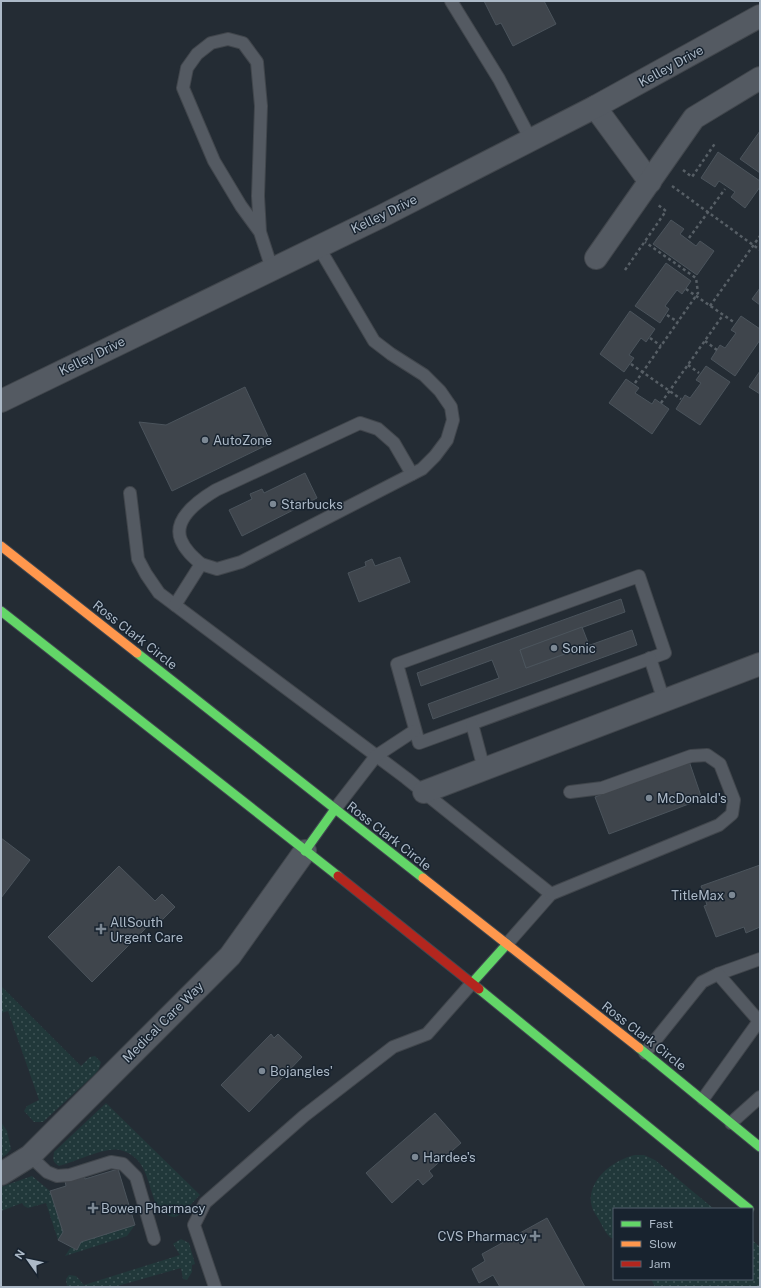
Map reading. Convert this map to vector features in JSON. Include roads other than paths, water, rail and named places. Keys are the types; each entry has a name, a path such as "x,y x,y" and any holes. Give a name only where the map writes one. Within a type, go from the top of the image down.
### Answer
{"highway":[{"name":"Ross Clark Circle","path":"1,546 645,1053 760,1147"},
{"path":"1,611 472,983 673,1145 747,1208"},
{"path":"305,851 335,809"},
{"path":"472,983 507,944"}],"street":[{"name":"Kelley Drive","path":"1,401 272,269 531,140 595,107 760,16"},
{"path":"596,258 652,185 694,118 760,78"},
{"path":"595,107 652,185"},
{"path":"424,792 760,664"},
{"name":"Medical Care Way","path":"1,1174 30,1156 230,956 305,851"}],"lane":[{"path":"451,1 499,79 531,140"},
{"path":"260,232 241,206 214,161 183,88 187,68 196,54 211,43 228,39 243,43 257,62 261,106 258,196 260,232 272,269"},
{"path":"318,246 374,341 424,375 440,391 451,407 453,420 447,440 435,456 422,469 241,562 217,569 201,564 187,551 180,539 180,526 189,510 199,500 216,490 360,423 378,429 394,443 412,474"},
{"path":"130,494 138,559 159,593 424,792 551,894"},
{"path":"175,605 201,564"},
{"path":"639,576 665,653 472,724 419,744 397,664 639,576"},
{"path":"650,658 664,701"},
{"path":"472,724 484,769"},
{"path":"335,809 376,756 414,730"},
{"path":"507,944 551,894 719,825 732,814 734,800 720,764 707,755 690,756 602,788 570,792"},
{"path":"645,1053 702,982 718,974 760,959"},
{"path":"702,1099 760,1021 718,974"},
{"path":"215,1287 194,1225 205,1203 304,1116 394,1047 427,1034 472,983"},
{"path":"731,1123 760,1097"},
{"path":"30,1156 47,1172 57,1176 70,1175 111,1162 123,1164 136,1177 154,1239"}],"place":[{"name":"AutoZone","path":"205,440"},
{"name":"Starbucks","path":"273,504"},
{"name":"Sonic","path":"554,648"},
{"name":"McDonald's","path":"649,798"},
{"name":"TitleMax","path":"732,895"},
{"name":"AllSouth Urgent Care","path":"101,929"},
{"name":"Bojangles'","path":"262,1071"},
{"name":"Hardee's","path":"415,1157"},
{"name":"Bowen Pharmacy","path":"93,1208"},
{"name":"CVS Pharmacy","path":"535,1236"}]}
